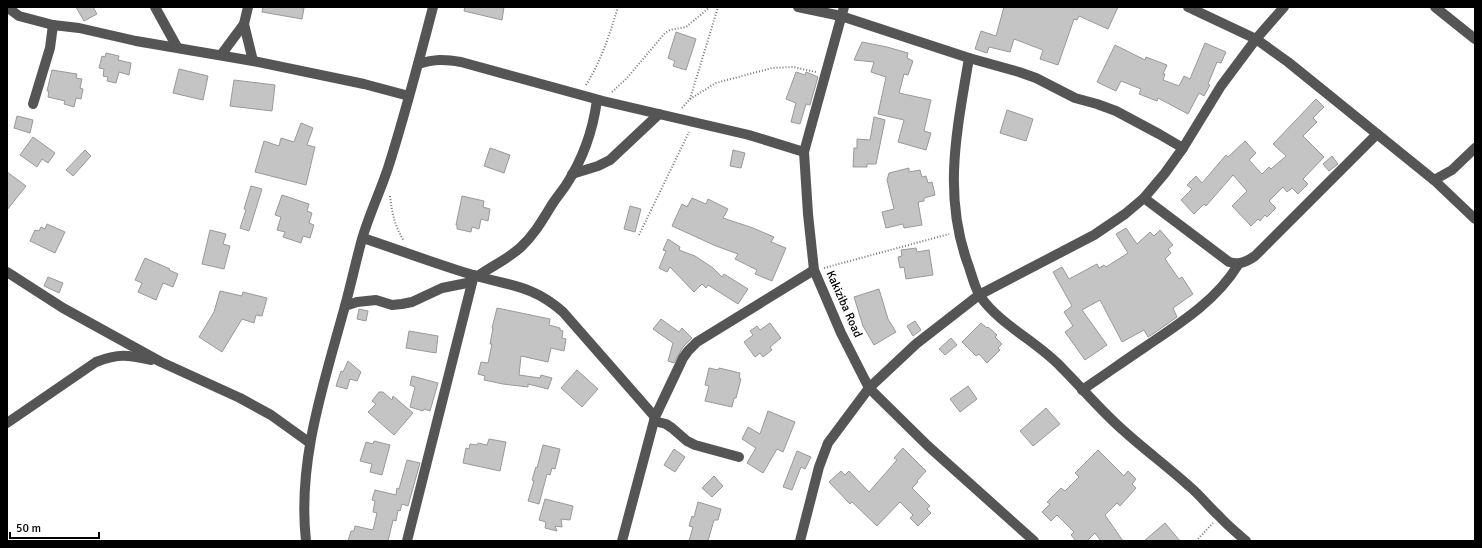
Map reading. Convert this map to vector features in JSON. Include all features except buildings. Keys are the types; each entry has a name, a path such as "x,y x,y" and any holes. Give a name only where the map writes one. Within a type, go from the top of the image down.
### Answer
{"street":[{"path":"7,7 19,16 53,25 79,28 136,41 253,61 364,84 409,96"},
{"path":"155,7 176,47"},
{"path":"221,55 244,24 248,7"},
{"path":"306,541 304,514 310,443 327,367 363,238 388,168 409,96 432,7"},
{"path":"798,7 843,12 969,58 1036,78 1075,98 1116,111 1183,148"},
{"path":"1188,7 1256,39 1288,62 1434,180 1475,219"},
{"path":"800,541 819,467 828,443 869,388 916,344 979,295 1094,235 1125,214 1144,198 1183,148 1221,86 1256,39 1284,7"},
{"path":"1435,7 1475,39"},
{"name":"Kakiziba Road","path":"843,12 804,152 808,214 814,270 841,333 869,388 928,446 1034,541"},
{"path":"244,24 253,61"},
{"path":"33,104 50,48 53,25"},
{"path":"969,58 956,136 953,176 955,212 958,232 963,252 979,295 998,316 1036,344 1062,367 1082,390 1123,430 1190,486 1219,517 1246,541"},
{"path":"418,64 431,60 442,59 461,62 600,100 749,135 804,152"},
{"path":"345,306 357,302 376,300 392,305 412,302 442,288 474,278 503,261 531,238 572,174 588,140 600,100"},
{"path":"572,174 598,166 610,160 659,114"},
{"path":"1082,390 1188,318 1218,291 1238,265 1255,256 1377,134"},
{"path":"1434,180 1452,170 1475,148"},
{"path":"1144,198 1229,262 1238,265"},
{"path":"363,238 414,255 474,278 524,288 550,301 563,312 654,419 666,424 687,441 695,445 739,457"},
{"path":"622,541 654,419 683,358 692,346 814,270"},
{"path":"7,272 63,308 161,362 240,398 271,415 310,443"},
{"path":"407,541 474,278"},
{"path":"7,423 96,362 111,356 126,355 161,362"}],"path":[{"path":"581,94 598,64 618,7"},
{"path":"600,100 627,78 666,33 670,30 686,27 710,7"},
{"path":"690,99 718,7"},
{"path":"674,117 690,99 716,83 772,68 792,67 825,74"},
{"path":"639,235 694,122"},
{"path":"390,196 391,210 398,231 414,255"},
{"path":"814,270 958,232"},
{"path":"1196,541 1219,517"}]}
